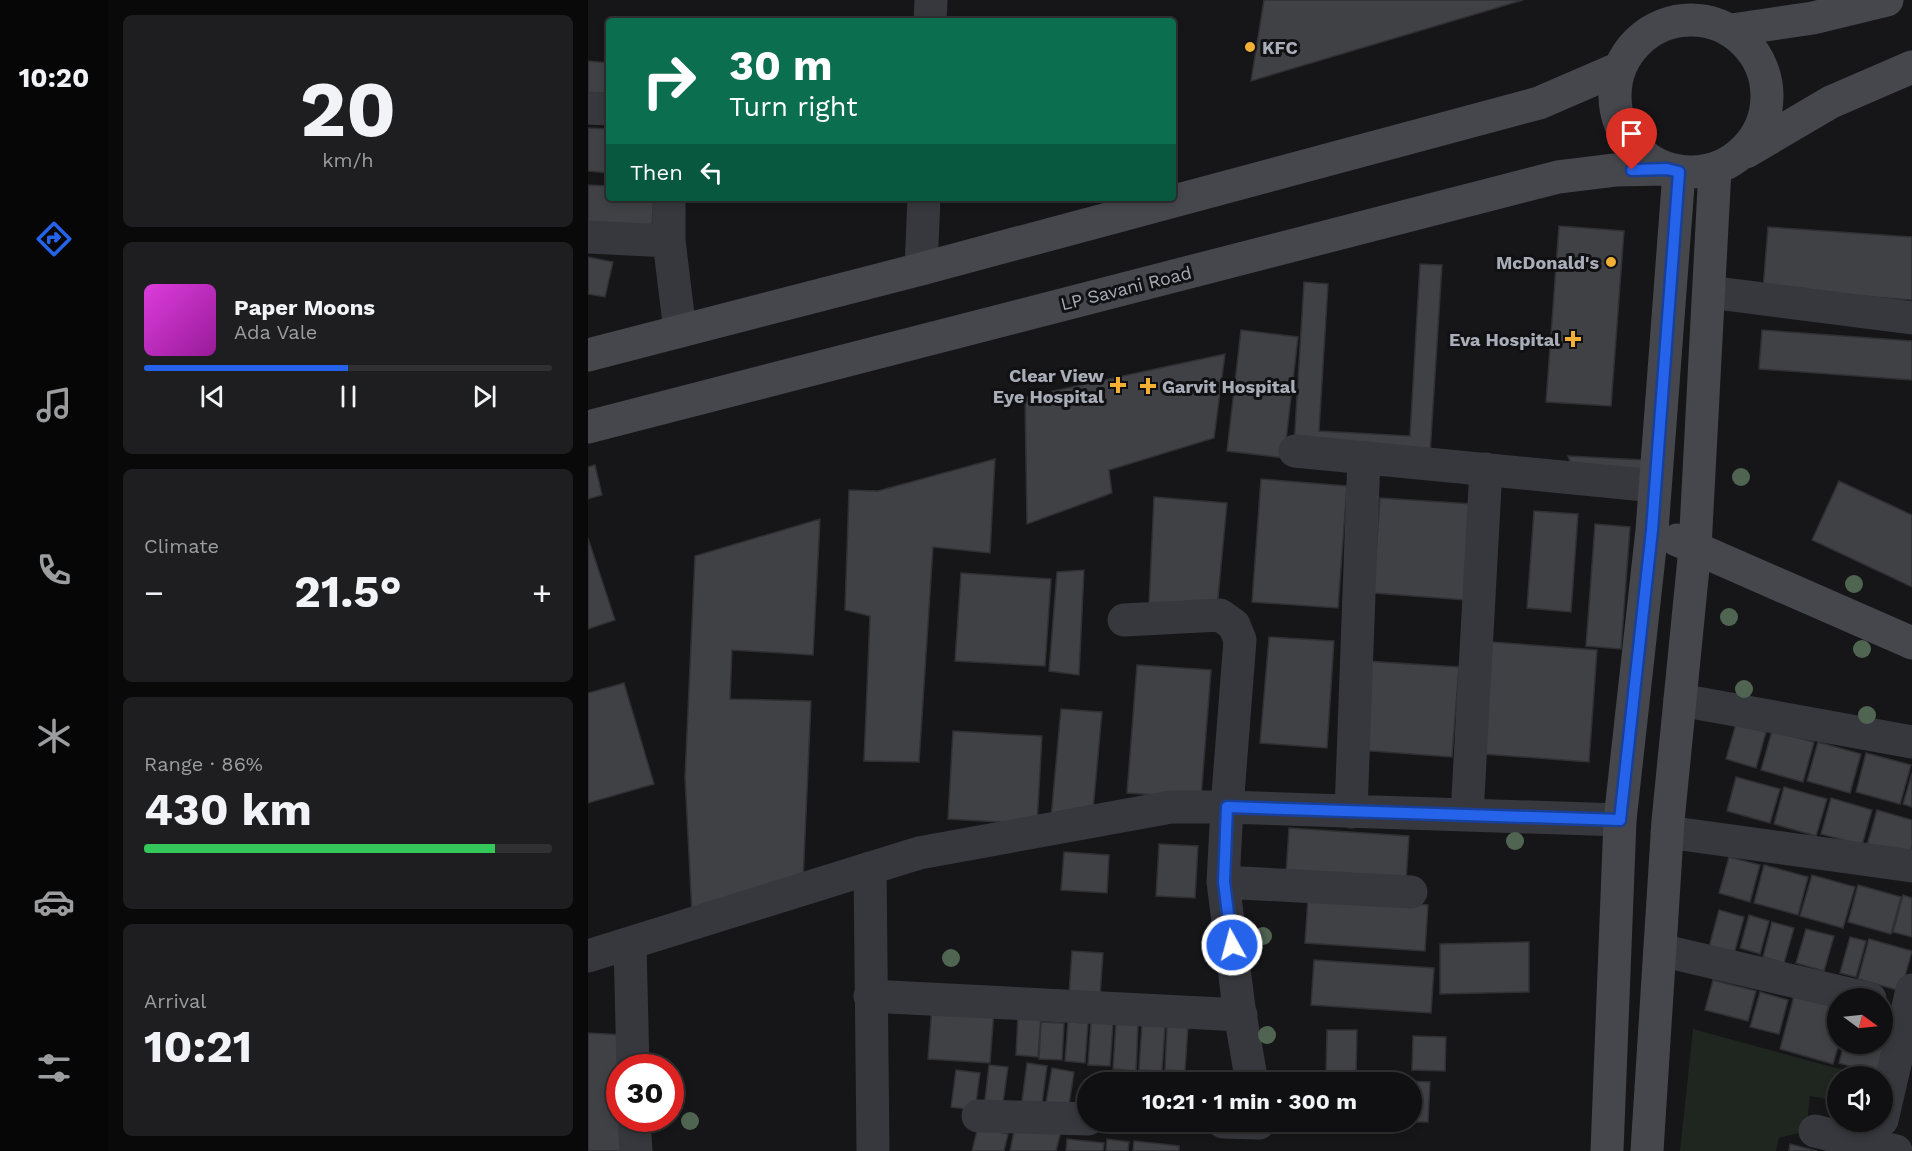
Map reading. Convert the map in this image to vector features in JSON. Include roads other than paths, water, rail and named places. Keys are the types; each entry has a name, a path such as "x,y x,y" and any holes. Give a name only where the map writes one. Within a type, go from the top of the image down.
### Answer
{"main road":[{"path":"1887,0 1813,18 1701,14 1661,26 1644,36 1630,50 1620,68 1615,92 1618,117 1628,140 1645,158 1673,171 1706,172 1728,162 1830,102 1912,67"},
{"path":"1647,1151 1667,832 1695,548 1709,292 1728,162 1756,137 1766,115 1768,90 1762,67 1750,46 1701,14"},
{"path":"1176,201 1539,103 1620,68"},
{"name":"LP Savani Road","path":"588,427 1557,177 1615,170 1673,171"},
{"path":"1608,1151 1620,820 1652,530 1673,171"},
{"path":"588,355 1174,201"},
{"path":"1652,530 1912,643"}],"street":[{"path":"930,18 931,0"},
{"path":"588,108 606,109"},
{"path":"669,201 669,241 680,331"},
{"path":"921,269 924,201"},
{"path":"588,237 669,241"},
{"path":"1709,292 1912,318"},
{"path":"1295,451 1655,486"},
{"path":"1351,812 1364,458"},
{"path":"1467,815 1486,469"},
{"path":"1124,620 1220,615 1234,625 1240,640 1227,807 1224,882 1240,1015 1250,1072"},
{"path":"1680,700 1912,742"},
{"path":"588,956 919,853 1171,807 1620,820"},
{"path":"1667,832 1912,866"},
{"path":"870,868 873,1151"},
{"path":"1224,882 1411,892"},
{"path":"630,944 633,1054"},
{"path":"1660,950 1827,989"},
{"path":"870,996 1240,1015"},
{"path":"1815,1131 1884,1135 1903,1002"},
{"path":"978,1116 1077,1119"},
{"path":"635,1132 636,1151"}],"place":[{"name":"KFC","path":"1250,47"},
{"name":"McDonald's","path":"1611,262"},
{"name":"Eva Hospital","path":"1573,339"},
{"name":"Clear View Eye Hospital","path":"1118,385"},
{"name":"Garvit Hospital","path":"1148,386"}]}
